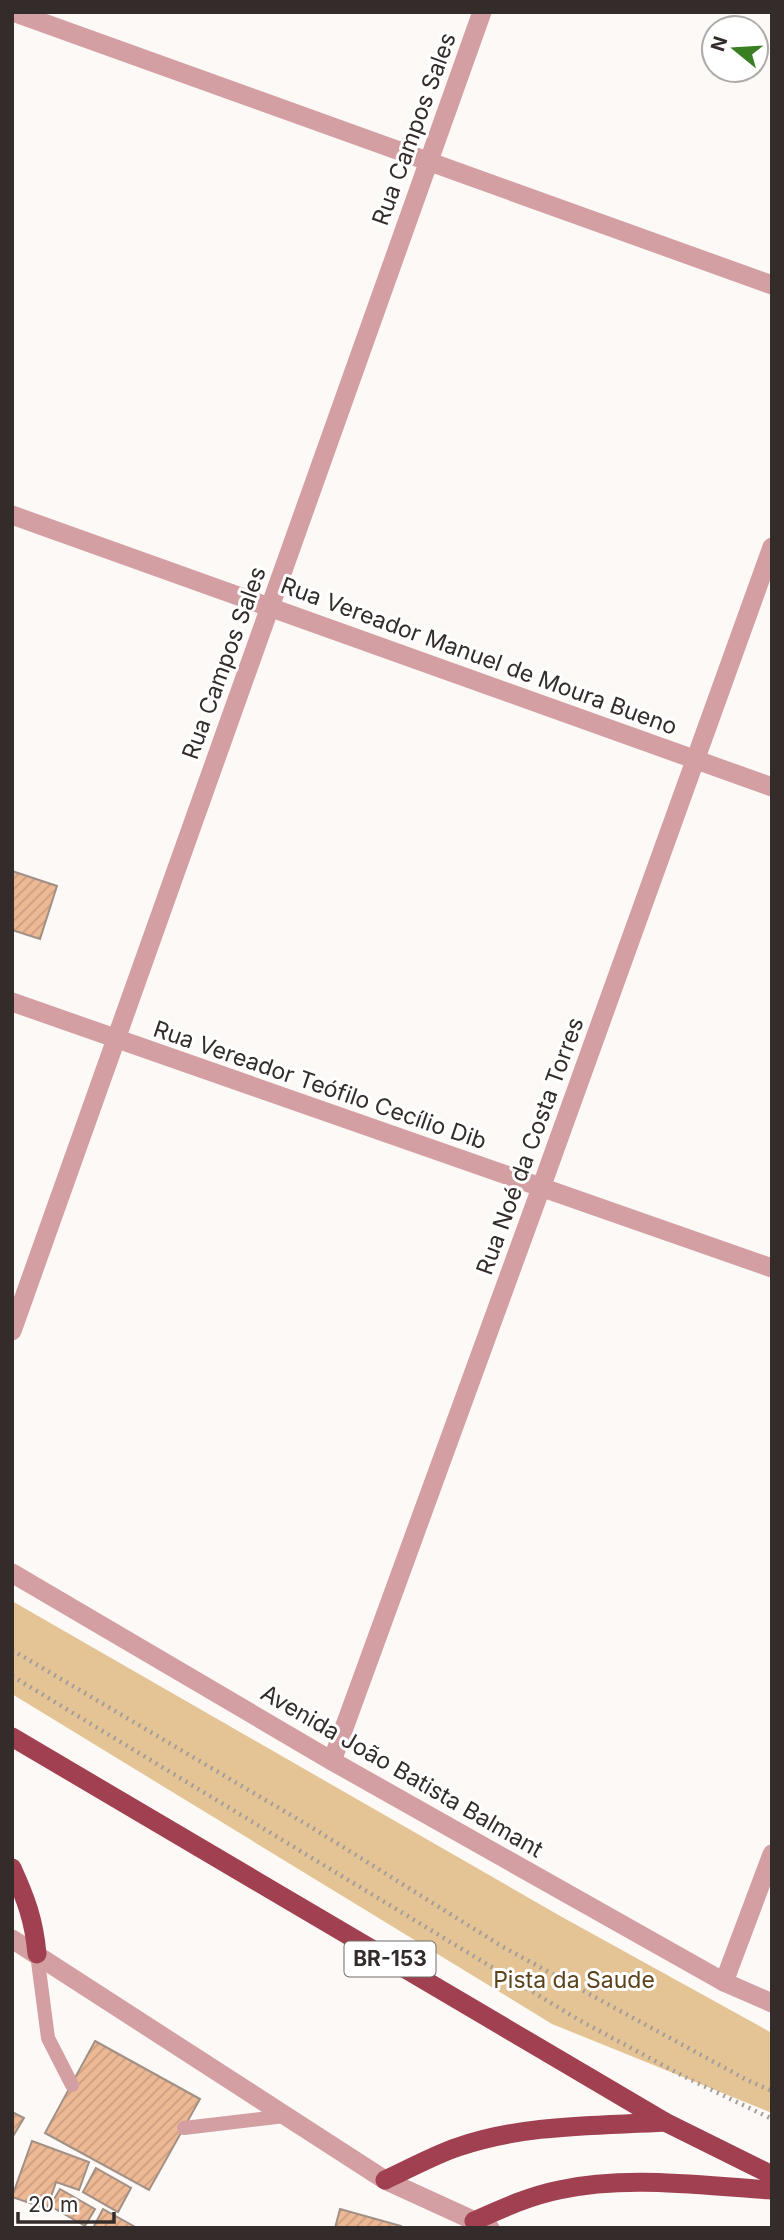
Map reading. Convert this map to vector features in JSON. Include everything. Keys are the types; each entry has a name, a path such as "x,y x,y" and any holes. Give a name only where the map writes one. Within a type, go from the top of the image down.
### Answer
{"highway":[{"name":"BR-153","path":"12,1737 665,2122 772,2175"},
{"path":"12,1868 34,1925 37,1954"},
{"path":"385,2180 459,2147 511,2134 582,2125 665,2122"},
{"path":"482,2224 517,2202 559,2190 608,2182 654,2182 772,2190"}],"street":[{"path":"13,12 772,285"},
{"name":"Rua Campos Sales","path":"12,1331 482,12"},
{"name":"Rua Vereador Manuel de Moura Bueno","path":"12,515 772,787"},
{"name":"Rua Noé da Costa Torres","path":"332,1761 772,547"},
{"name":"Rua Vereador Teófilo Cecílio Dib","path":"12,1002 772,1268"},
{"name":"Avenida João Batista Balmant","path":"12,1573 332,1761 724,1982 772,2003"},
{"path":"724,1982 772,1854"},
{"path":"12,1939 385,2180 482,2224"}],"lane":[{"path":"37,1954 48,2038 72,2085"},
{"path":"184,2128 285,2116"}],"path":[{"path":"12,1650 311,1827 503,1947 747,2080 772,2091"},
{"path":"12,1676 579,2020 683,2076 772,2119"}],"green space":[{"name":"Pista da Saude","path":"12,1601 562,1917 772,2033 772,2113 552,2024 12,1694"}],"building":[{"path":"12,871 57,886 40,939 12,930"},
{"path":"95,2041 200,2099 149,2190 45,2133"},
{"path":"12,2112 24,2118 12,2138"},
{"path":"32,2141 89,2162 79,2190 56,2182 47,2209 12,2197"},
{"path":"96,2168 131,2188 118,2212 83,2192"},
{"path":"60,2189 95,2209 85,2226 50,2206"},
{"path":"103,2209 137,2228 93,2228"},
{"path":"340,2209 401,2226 401,2228 335,2228"}]}
